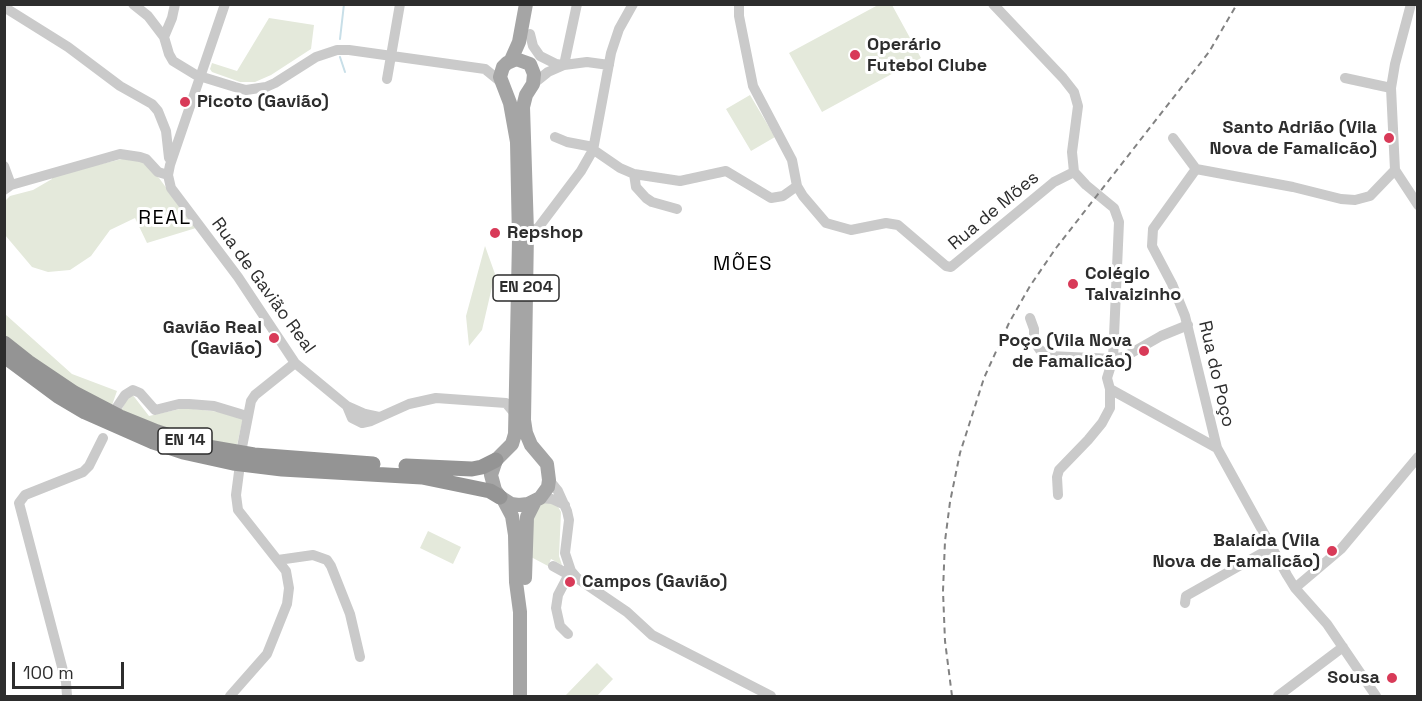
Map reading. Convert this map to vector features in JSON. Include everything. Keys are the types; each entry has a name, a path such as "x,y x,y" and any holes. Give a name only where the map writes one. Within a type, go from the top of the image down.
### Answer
{"highway":[{"name":"EN 14","path":"4,343 51,379 90,402 157,432 202,446 284,458 453,468 482,467 501,456"},
{"name":"EN 14","path":"4,356 49,390 85,412 153,442 183,452 262,467 422,477 490,491 501,498"}],"main road":[{"path":"526,4 519,42 501,71 503,84 513,93 525,92 531,86"},
{"name":"EN 204","path":"536,4 526,61 533,68 534,74 524,100 523,112 527,232 524,420 526,433 537,452"},
{"path":"509,61 516,59 526,61"},
{"name":"EN 204","path":"501,456 514,439 516,415 519,240 517,142 510,103 503,84"},
{"name":"EN 14","path":"501,456 520,447 537,452"},
{"path":"520,612 524,582 527,516 548,487 549,480 547,464 537,452"},
{"path":"501,456 491,475 495,490 508,507 514,525 520,612 520,696"},
{"name":"EN 14","path":"501,498 519,505 538,500"}],"street":[{"path":"132,4 148,16 164,37 173,61 201,76 235,87 258,89 276,83 316,57 330,52 349,50 485,69 509,61"},
{"path":"164,37 175,4"},
{"path":"169,170 225,4"},
{"path":"387,79 400,4"},
{"path":"564,65 577,4"},
{"path":"527,232 538,228 581,171 593,150 609,65 619,29 633,4"},
{"path":"555,137 588,146 620,168 634,174 680,181 726,171 771,198 783,196 797,186 792,160 753,86 739,16 739,4"},
{"path":"993,4 1074,92 1078,106 1072,152 1074,172 1114,208 1119,222 1113,359 1107,378 1110,389 1110,408 1102,423 1059,470 1058,495"},
{"path":"1411,4 1391,88 1395,170 1418,205"},
{"path":"4,7 68,47 120,86 152,104 158,111 166,131 169,170"},
{"path":"530,34 540,56 556,64 587,62 609,65"},
{"path":"531,86 548,72 564,65"},
{"path":"485,69 503,84"},
{"path":"1345,78 1391,88"},
{"path":"166,131 177,142"},
{"path":"1173,138 1196,169 1293,187 1341,199 1356,200 1370,196 1395,170"},
{"path":"4,166 7,186 120,154 146,159 158,172 169,170"},
{"name":"Rua do Poço","path":"1196,169 1153,229 1152,246 1172,284 1188,325 1217,448 1295,588 1328,624 1376,696"},
{"name":"Rua de Gavião Real","path":"169,170 171,188 238,277 295,363 346,406 354,420 379,417 409,404 436,398 506,403"},
{"name":"Rua de Mões","path":"797,186 826,223 851,230 886,222 898,225 946,266 951,267 1054,182 1074,172"},
{"path":"634,174 636,187 646,198 677,209"},
{"path":"1030,318 1034,329 1034,341 1040,350 1050,356 1113,359 1126,356 1161,336 1188,325"},
{"path":"243,447 250,401 295,363"},
{"path":"1110,389 1217,448"},
{"path":"117,407 132,390 140,393 155,410 179,404 202,404 247,416"},
{"path":"516,393 506,403 516,415"},
{"path":"67,696 66,682 19,503 25,495 83,472 89,466 103,438"},
{"path":"1295,588 1341,549 1418,457"},
{"path":"230,696 260,664 270,649 278,631 289,588 287,575 278,560 245,522 238,510 236,495 239,472"},
{"path":"549,480 565,505 569,520 565,553 572,575"},
{"path":"538,500 552,499 565,505"},
{"path":"1185,603 1186,596 1271,548"},
{"path":"278,560 313,555 327,560 350,614 360,657"},
{"path":"553,566 572,575 627,612 652,635 771,696"},
{"path":"568,634 560,626 556,608 558,595 572,575"},
{"path":"1278,696 1343,647"}],"shaded area":[{"name":"Operário Futebol Clube","path":"878,5 892,5 921,58 822,112 789,53"},
{"path":"269,18 314,25 311,49 271,75 255,82 240,82 212,72 210,69 212,63 237,71"},
{"path":"750,95 775,137 751,151 726,109"},
{"path":"126,158 142,162 159,178 196,228 147,243 135,218 110,230 91,256 70,270 48,272 32,267 5,235 4,202 10,196 33,190 52,179 52,176"},
{"path":"485,246 495,274 482,330 469,346 466,316"},
{"path":"5,314 72,374 117,391 111,408 83,394 5,337"},
{"path":"132,394 149,416 184,408 221,412 243,418 237,445 207,443 120,413 129,395"},
{"path":"545,501 557,505 561,512 559,556 562,565 551,559 548,566 531,557 532,515"},
{"path":"428,531 461,547 453,564 420,548"},
{"path":"597,663 613,679 597,696 565,696"}],"waterway":[{"path":"340,39 344,4"},
{"path":"340,57 345,72"}],"railway":[{"path":"952,696 945,641 943,591 945,541 960,453 984,378 1009,323 1030,286 1056,248 1209,52 1237,4"}],"place":[{"name":"Operário Futebol Clube","path":"855,55"},
{"name":"Picoto (Gavião)","path":"185,102"},
{"name":"Santo Adrião (Vila Nova de Famalicão)","path":"1389,138"},
{"name":"Repshop","path":"495,233"},
{"name":"Colégio Talvaizinho","path":"1073,284"},
{"name":"Gavião Real (Gavião)","path":"274,338"},
{"name":"Poço (Vila Nova de Famalicão)","path":"1144,351"},
{"name":"Balaída (Vila Nova de Famalicão)","path":"1332,551"},
{"name":"Campos (Gavião)","path":"570,582"},
{"name":"Sousa","path":"1392,678"}],"district":[{"name":"REAL","path":"165,219"},
{"name":"MÕES","path":"743,265"}]}
